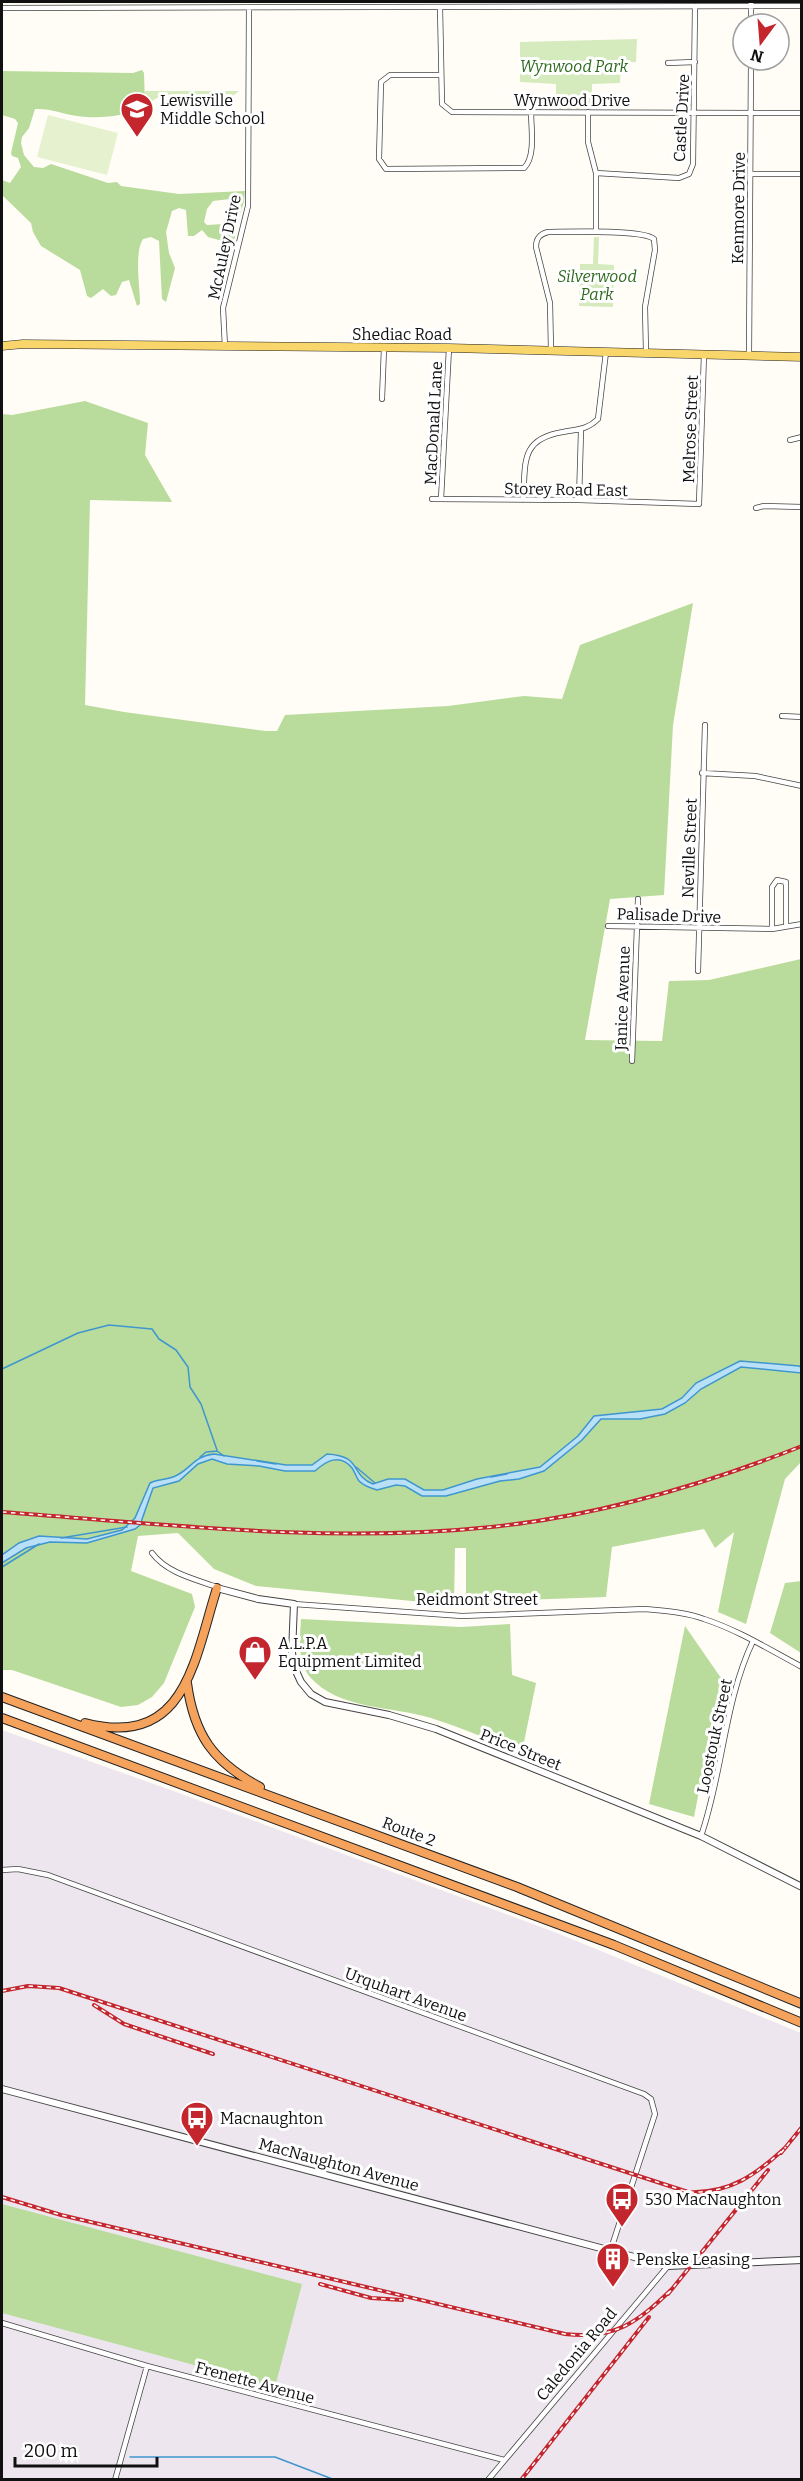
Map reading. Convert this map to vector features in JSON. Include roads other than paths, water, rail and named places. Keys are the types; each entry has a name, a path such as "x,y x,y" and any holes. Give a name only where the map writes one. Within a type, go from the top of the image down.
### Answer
{"highway":[{"path":"36,1709 115,1729 138,1726 161,1715 175,1702 187,1682 218,1588"},
{"path":"187,1682 194,1719 212,1752 227,1767 257,1786 303,1807"},
{"name":"Route 2","path":"2,1697 303,1807 564,1906 801,2004"},
{"path":"2,1718 614,1945 801,2023"}],"main road":[{"name":"Shediac Road","path":"2,344 449,348 801,357"}],"street":[{"path":"2,8 751,4 801,6"},
{"name":"Castle Drive","path":"596,173 679,178 689,174 693,164 695,6"},
{"name":"Wynwood Drive","path":"440,7 442,104 452,112 801,112"},
{"name":"McAuley Drive","path":"225,347 223,308 248,206 249,8"},
{"path":"668,63 695,62"},
{"name":"Kenmore Drive","path":"749,356 752,72"},
{"path":"441,75 390,75 381,82 379,159 386,170 524,168 530,156 531,112"},
{"path":"588,112 588,142 596,173 596,232"},
{"path":"750,174 801,174"},
{"path":"551,350 550,303 536,246 537,240 542,233 548,232 596,232 646,235 654,239 655,250 645,307 646,352"},
{"path":"382,399 384,348"},
{"name":"MacDonald Lane","path":"441,499 449,348"},
{"path":"523,500 526,457 531,445 541,438 581,430 592,424 600,414 606,352"},
{"name":"Melrose Street","path":"699,504 704,354"},
{"path":"579,500 581,430"},
{"path":"790,440 801,437"},
{"name":"Storey Road East","path":"432,499 699,504"},
{"path":"756,508 764,506 801,507"},
{"path":"782,716 801,717"},
{"name":"Neville Street","path":"698,971 705,725"},
{"path":"702,773 755,776 801,786"},
{"path":"772,929 772,887 777,880 786,882 786,926"},
{"name":"Janice Avenue","path":"632,1061 638,899"},
{"name":"Palisade Drive","path":"608,926 772,929 801,924"},
{"name":"Reidmont Street","path":"152,1553 160,1563 171,1570 218,1588 258,1599 294,1604 462,1616 644,1609 673,1612 703,1618 801,1667"},
{"name":"Price Street","path":"294,1604 292,1653 295,1669 301,1682 311,1694 325,1702 389,1715 436,1729 701,1836 801,1887"},
{"name":"Loostouk Street","path":"701,1836 711,1808 736,1684 753,1641"},
{"name":"Urquhart Avenue","path":"2,1870 18,1869 48,1875 644,2094 651,2099 655,2114 611,2250"},
{"name":"MacNaughton Avenue","path":"2,2089 668,2266"},
{"path":"668,2266 801,2260"},
{"name":"Caledonia Road","path":"488,2480 668,2266"},
{"name":"Frenette Avenue","path":"2,2323 147,2366 504,2460"},
{"path":"115,2480 147,2366"}],"water":[{"path":"740,1361 799,1366 801,1373 741,1367 701,1389 685,1403 665,1414 640,1419 601,1419 582,1440 544,1471 446,1496 422,1496 405,1486 396,1485 377,1490 365,1486 347,1463 338,1460 328,1462 315,1471 285,1471 259,1466 227,1464 212,1459 198,1464 179,1481 153,1488 140,1525 135,1529 87,1543 50,1542 26,1548 2,1563 2,1555 19,1543 39,1536 87,1539 122,1530 135,1518 150,1483 179,1474 207,1455 214,1454 286,1465 312,1465 327,1454 338,1455 351,1462 366,1480 373,1484 388,1479 405,1479 424,1490 443,1490 477,1479 540,1467 578,1436 594,1416 662,1409 682,1398 696,1383"}],"waterway":[{"path":"2,1369 78,1333 109,1325 152,1329 159,1339 176,1350 188,1367 190,1387 201,1404 217,1450"},
{"path":"217,1451 224,1456"},
{"path":"200,1457 206,1452 217,1451"},
{"path":"257,1461 276,1464"},
{"path":"356,1467 375,1483"},
{"path":"491,1477 507,1474"},
{"path":"61,1538 127,1527"},
{"path":"2,1567 39,1544"},
{"path":"130,2457 275,2457 335,2480"}],"railway":[{"path":"2,1512 185,1527 307,1533 369,1534 491,1527 571,1515 649,1497 726,1474 802,1446"},
{"path":"2,1991 28,1986 59,1988 688,2192 703,2192 730,2186 753,2174 786,2147"},
{"path":"94,2005 124,2024 213,2054"},
{"path":"781,2153 802,2127"},
{"path":"668,2294 768,2170"},
{"path":"2,2197 61,2215 565,2334 598,2334 624,2326 648,2311 672,2289"},
{"path":"320,2284 371,2298 402,2300"},
{"path":"521,2480 649,2317"}],"place":[{"name":"Lewisville Middle School","path":"137,138"},
{"name":"A.L.P.A Equipment Limited","path":"255,1681"},
{"name":"Macnaughton","path":"197,2147"},
{"name":"530 MacNaughton","path":"622,2228"},
{"name":"Penske Leasing","path":"613,2288"}],"park label":[{"name":"Wynwood Park","path":"574,66"},
{"name":"Silverwood Park","path":"597,285"}]}
